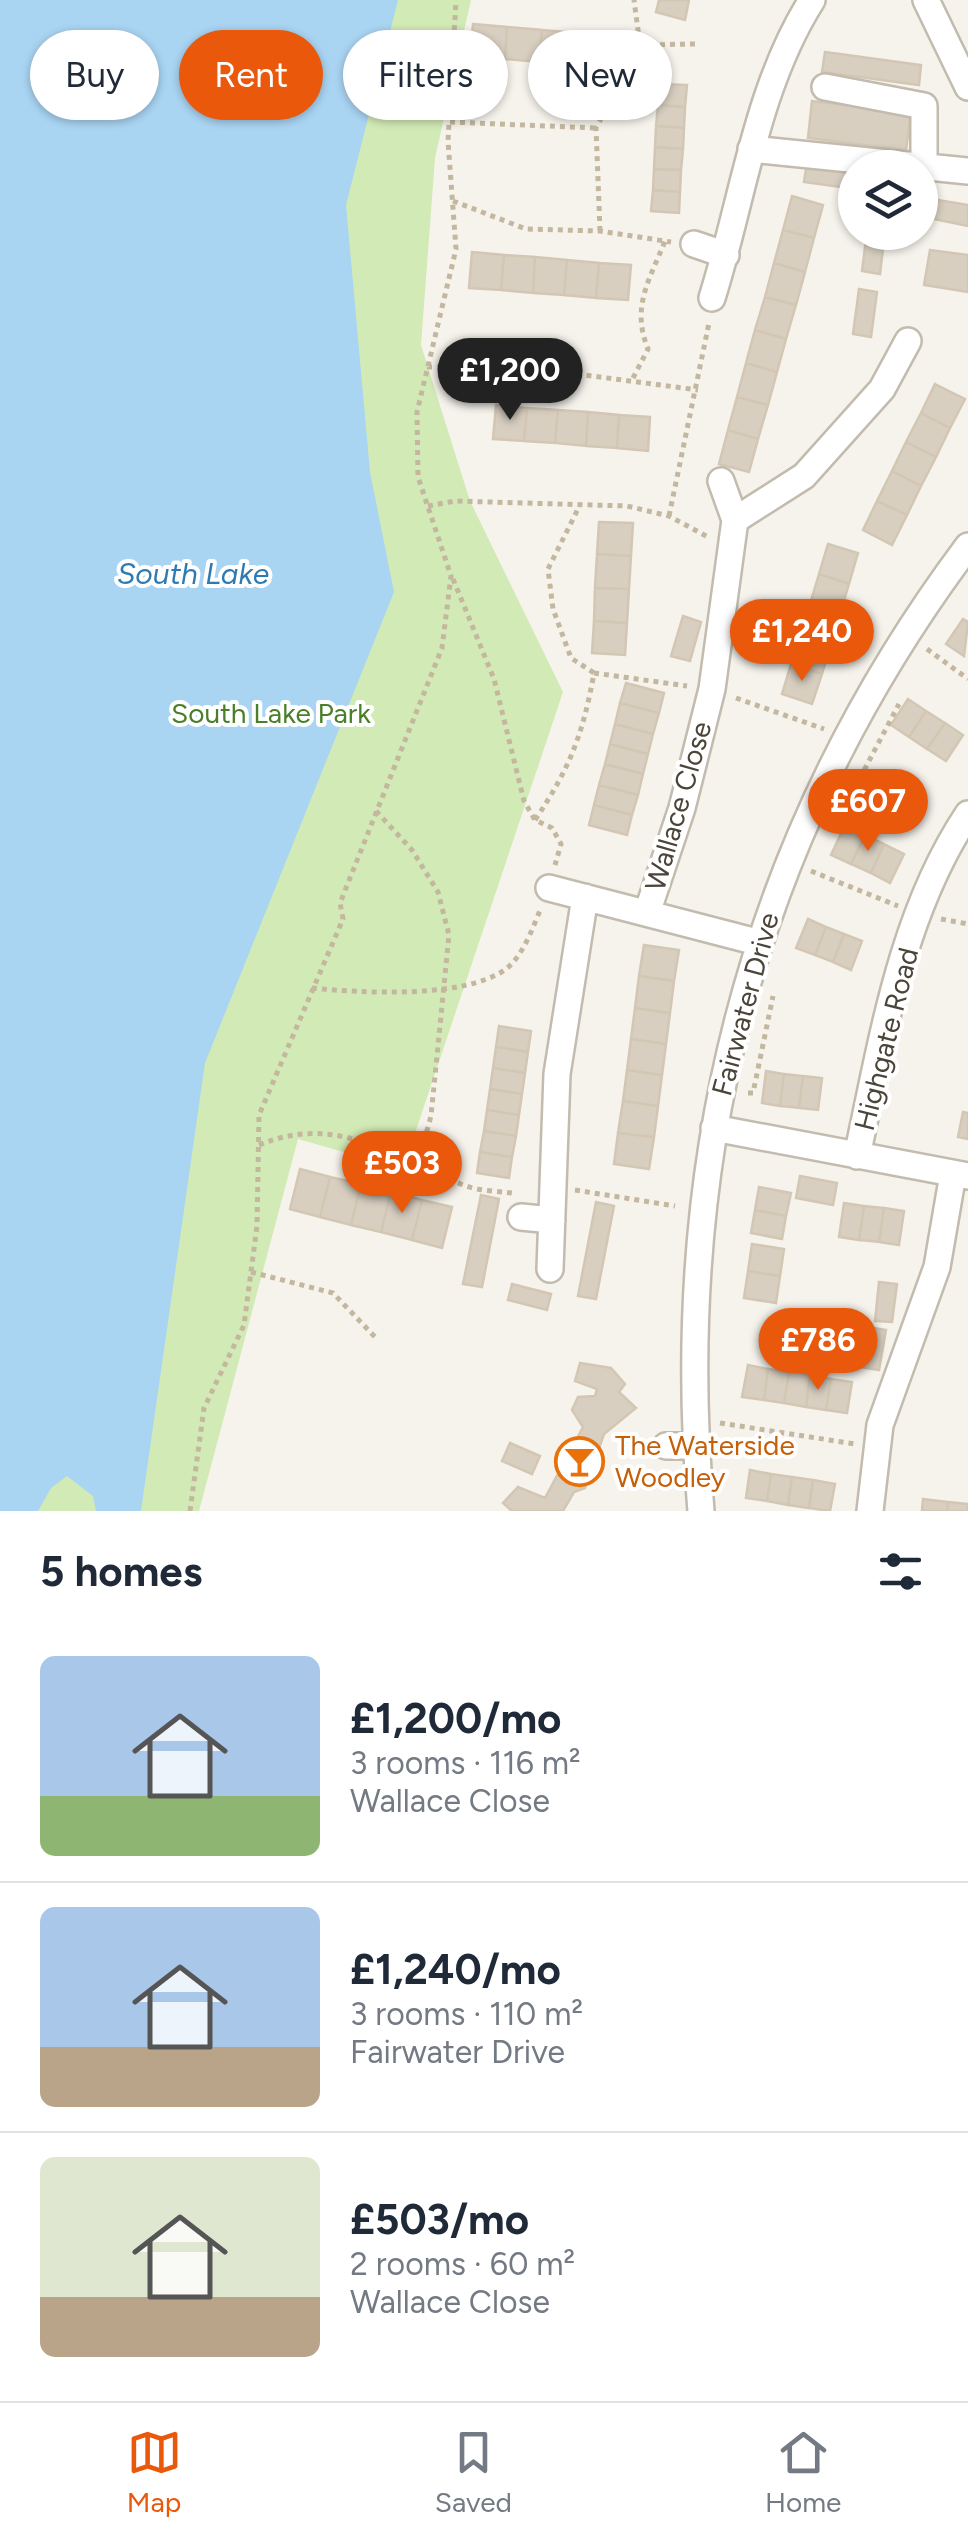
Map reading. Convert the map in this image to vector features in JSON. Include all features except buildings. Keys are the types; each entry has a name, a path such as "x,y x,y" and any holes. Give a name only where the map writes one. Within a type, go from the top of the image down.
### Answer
{"street":[{"path":"712,298 752,149 790,40 812,0"},
{"path":"926,0 968,88"},
{"path":"824,87 924,106 924,150"},
{"path":"752,149 838,158"},
{"path":"938,168 968,171"},
{"path":"694,244 726,255"},
{"path":"735,520 804,476 882,389 908,341"},
{"name":"Wallace Close","path":"647,913 682,808 712,689 735,520 721,482"},
{"name":"Fairwater Drive","path":"702,1511 696,1446 695,1288 714,1128 757,942 794,848 874,685 968,546"},
{"name":"Highgate Road","path":"857,1156 894,987 943,852 968,814"},
{"name":"Wallace Close","path":"549,888 757,942"},
{"path":"550,1269 557,1074 584,897"},
{"name":"Highgate Road","path":"714,1128 960,1175 937,1267 880,1425 870,1511"},
{"path":"518,1205 552,1220"},
{"path":"666,1446 696,1446"}],"path":[{"path":"312,988 382,992 475,984 508,968 532,932 561,844 552,828 535,820 524,801 494,679 452,576 418,477 417,412 456,250 450,122 456,0"},
{"path":"634,0 638,30"},
{"path":"672,44 694,44"},
{"path":"600,120 596,128 600,231"},
{"path":"450,122 596,128"},
{"path":"453,201 526,229 600,231 694,244"},
{"path":"633,378 648,350 638,326 642,301 665,241"},
{"path":"669,516 698,390 712,298"},
{"path":"427,367 524,367 633,378 698,390"},
{"path":"428,506 455,501 627,506 669,516 732,550"},
{"path":"580,505 548,568 553,610 570,658 594,672 712,689 827,730"},
{"path":"190,1511 204,1408 244,1325 251,1272 259,1116 342,918 340,903 442,648 452,576"},
{"path":"918,666 937,634"},
{"path":"927,649 968,678"},
{"path":"535,820 569,770 585,724 594,672"},
{"path":"838,820 900,700"},
{"path":"376,812 412,850 438,892 449,934 431,1116 418,1163"},
{"path":"805,888 820,854"},
{"path":"811,872 920,915"},
{"path":"736,1095 753,1092 777,978"},
{"path":"259,1145 286,1133 333,1131 518,1205"},
{"path":"554,1186 675,1206"},
{"path":"251,1272 333,1293 374,1337"},
{"path":"720,1421 878,1447"}],"green space":[{"name":"South Lake","path":"0,0 471,0 464,30 343,30 343,120 444,120 435,158 421,345 470,501 563,692 403,1169 298,1139 199,1511 0,1511"}],"water":[{"name":"South Lake","path":"0,0 398,0 390,30 343,30 343,120 368,120 346,205 370,472 394,592 205,1063 141,1511 96,1511 93,1496 67,1476 51,1488 38,1511 0,1511"}],"place":[{"name":"The Waterside Woodley","path":"580,1461"}],"park label":[{"name":"South Lake Park","path":"271,713"}]}
